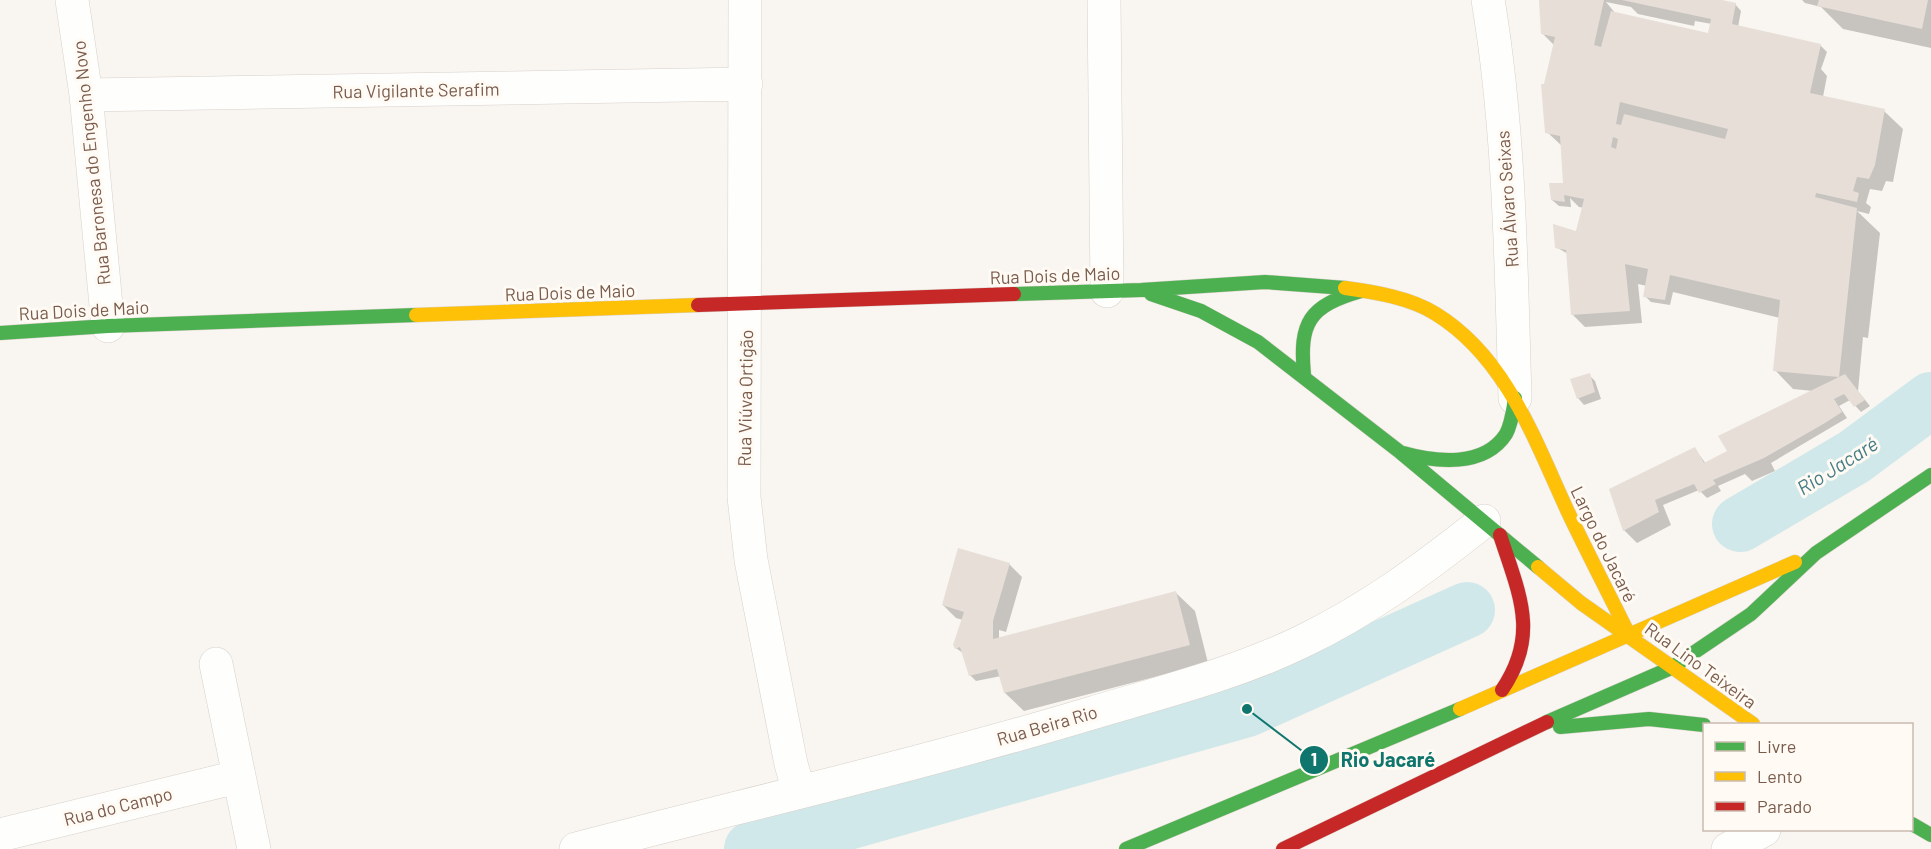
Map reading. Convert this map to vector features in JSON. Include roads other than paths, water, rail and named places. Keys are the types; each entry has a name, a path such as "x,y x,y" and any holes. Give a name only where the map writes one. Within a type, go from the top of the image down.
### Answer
{"street":[{"name":"Rua Baronesa do Engenho Novo","path":"72,0 86,95 108,326"},
{"name":"Rua Viúva Ortigão","path":"744,0 746,84 744,497 752,560 791,764 799,791"},
{"path":"1104,0 1107,291"},
{"name":"Rua Álvaro Seixas","path":"1488,0 1498,62 1512,277 1515,398"},
{"name":"Rua Vigilante Serafim","path":"86,95 746,84"},
{"name":"Largo do Jacaré","path":"1141,290 1259,280 1308,282 1366,290 1410,303 1438,315 1468,339 1489,360 1515,398 1629,635"},
{"name":"Rua Dois de Maio","path":"0,333 108,326 1141,290"},
{"name":"Largo do Jacaré","path":"1141,290 1201,311 1229,324 1304,375 1581,603 1629,635"},
{"path":"1304,375 1301,349 1305,330 1317,308 1334,298 1366,290"},
{"path":"1400,452 1437,461 1464,458 1487,449 1504,437 1511,424 1515,398"},
{"path":"1283,849 1529,730 1671,668 1751,615 1816,553 1931,475"},
{"path":"1492,528 1523,623 1523,647 1515,672 1502,690"},
{"name":"Rua Beira Rio","path":"576,849 1033,730 1245,666 1300,642 1372,604 1422,570 1492,528"},
{"path":"1126,849 1353,756 1816,553"},
{"name":"Rua Lino Teixeira","path":"1629,635 1671,668 1752,723"},
{"path":"216,664 237,777 254,849"},
{"path":"1529,730 1649,719 1703,725"},
{"name":"Rua do Campo","path":"0,835 237,777"},
{"path":"1304,849 1330,825"},
{"path":"1913,825 1931,835"},
{"path":"1728,849 1762,831"}],"waterway":[{"name":"Rio Jacaré","path":"1740,524 1854,457 1931,400"},
{"name":"Rio Jacaré","path":"752,849 1247,709 1467,610"}],"place":[{"name":"Rio Jacaré","path":"1247,709"}]}
